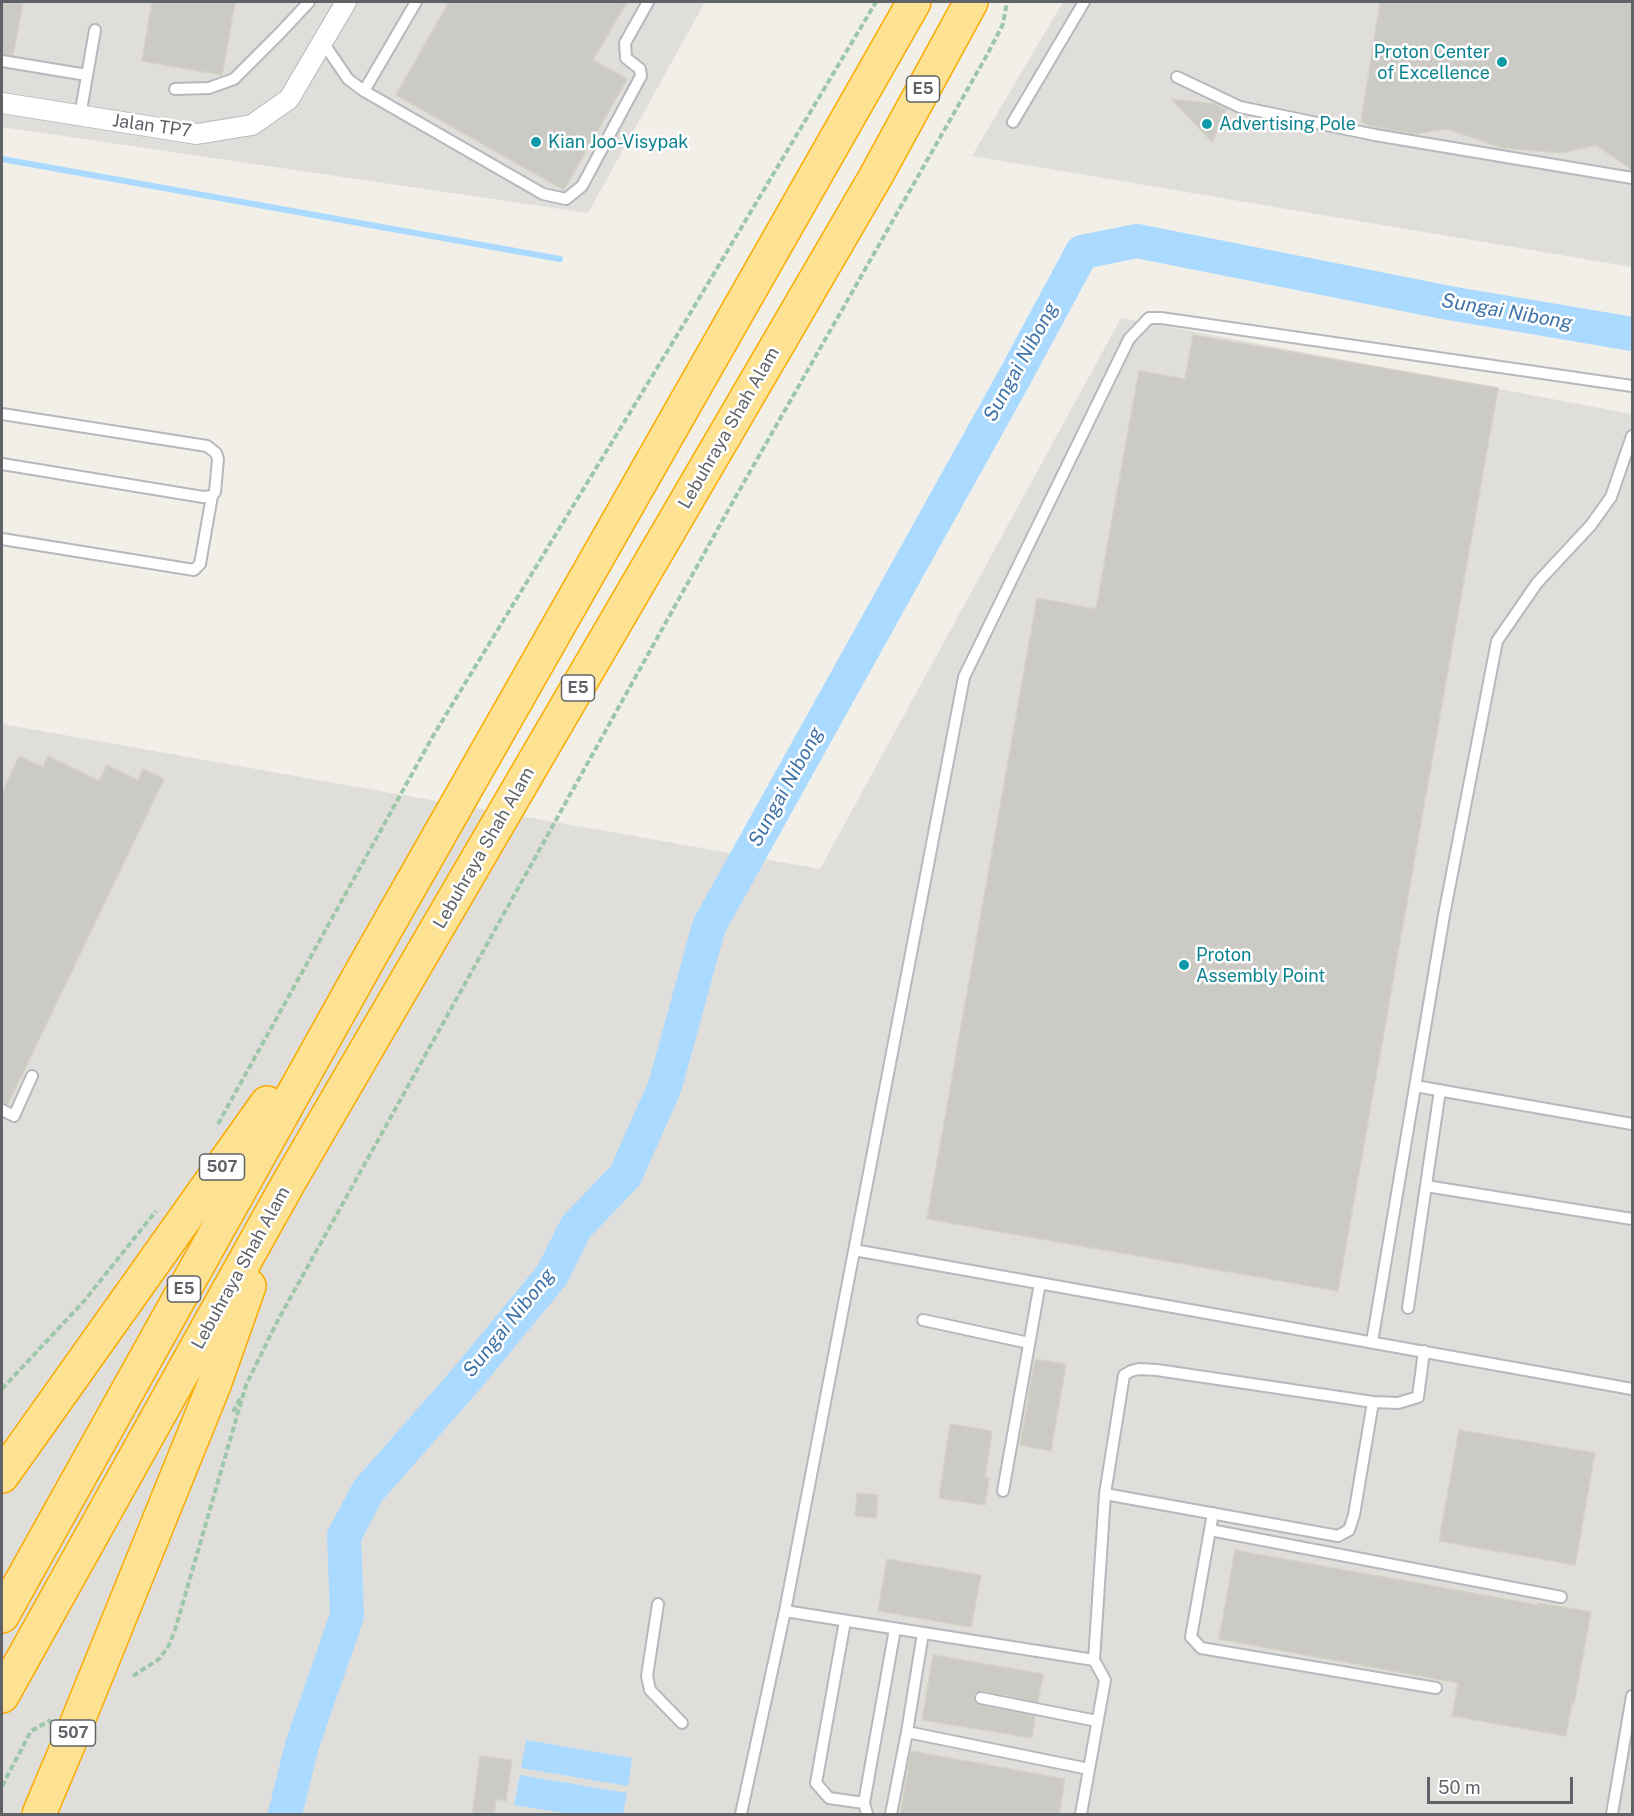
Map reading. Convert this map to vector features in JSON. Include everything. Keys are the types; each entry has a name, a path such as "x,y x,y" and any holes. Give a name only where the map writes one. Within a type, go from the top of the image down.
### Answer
{"highway":[{"name":"E5","path":"2,1616 367,963 914,2"},
{"name":"Lebuhraya Shah Alam","path":"2,1696 279,1200 876,176 971,2"},
{"path":"876,176 942,91 995,2"},
{"name":"507","path":"2,1476 367,963"},
{"name":"507","path":"39,1815 214,1385 279,1200"}],"street":[{"name":"Jalan TP7","path":"2,104 197,134 252,125 289,99 346,2"}],"lane":[{"path":"175,89 209,88 234,79 309,2"},
{"path":"364,91 416,2"},
{"path":"322,41 348,79 364,91 543,194 566,199 582,186 641,76 639,69 626,57 625,43 648,2"},
{"path":"1013,122 1084,2"},
{"path":"80,116 95,30"},
{"path":"2,61 87,75"},
{"path":"1177,77 1240,107 1375,135 1632,178"},
{"path":"741,1815 785,1611 964,677 1129,339 1149,318 1161,318 1632,386"},
{"path":"2,414 207,446 216,453 218,459 217,478 200,564 194,570 2,539"},
{"path":"1372,1342 1444,915 1497,641 1537,583 1591,525 1611,497 1632,436"},
{"path":"2,464 203,497 212,496"},
{"path":"2,1110 14,1116 32,1076"},
{"path":"1416,1086 1632,1124"},
{"path":"1408,1308 1440,1090"},
{"path":"1426,1186 1632,1219"},
{"path":"854,1250 1632,1389"},
{"path":"1003,1491 1040,1283"},
{"path":"923,1320 1029,1343"},
{"path":"1081,1815 1105,1680 1094,1660 1105,1494 1124,1375 1131,1371 1157,1370 1372,1402 1398,1403 1418,1397 1424,1352"},
{"path":"1105,1494 1338,1536 1349,1530 1354,1515 1372,1402"},
{"path":"1213,1513 1191,1637 1201,1648 1436,1688"},
{"path":"1210,1530 1561,1597"},
{"path":"658,1604 647,1676 650,1690 681,1723"},
{"path":"785,1611 1094,1660"},
{"path":"845,1621 816,1783 829,1798 864,1803"},
{"path":"867,1815 864,1803 895,1629"},
{"path":"891,1815 923,1633"},
{"path":"1612,1815 1632,1696"},
{"path":"981,1698 1097,1721"},
{"path":"907,1732 1089,1769"}],"path":[{"path":"213,1132 433,736 679,332 876,2"},
{"path":"133,1676 159,1659 168,1647 175,1630 246,1385 278,1320 735,498 987,55 1003,24 1007,2"},
{"path":"2,1389 85,1300 162,1204"},
{"path":"2,1786 31,1731 55,1719"}],"shaded area":[{"path":"2,2 705,2 588,213 2,127"},
{"path":"1063,2 1632,2 1632,267 972,156"},
{"path":"1121,318 1632,414 1632,1814 2,1814 2,724 820,869"}],"water":[{"path":"526,1740 632,1758 628,1786 521,1768"},
{"path":"520,1775 627,1793 623,1814 570,1814 514,1805"}],"building":[{"path":"2,2 23,2 13,55 2,54"},
{"path":"152,2 235,2 222,75 142,61"},
{"name":"Kian Joo-Visypak","path":"449,2 627,2 593,60 627,79 564,190 396,95"},
{"name":"Proton Center of Excellence","path":"1380,2 1632,2 1632,170 1596,145 1562,153 1503,148 1447,129 1415,134 1370,126 1361,122"},
{"name":"Advertising Pole","path":"1171,99 1216,104 1226,109 1212,142"},
{"name":"Proton Assembly Point","path":"1193,335 1498,388 1338,1291 927,1219 1037,598 1096,609 1139,371 1185,379"},
{"path":"19,756 43,767 48,756 99,781 107,765 138,780 143,769 164,779 8,1104 2,1103 2,793"},
{"path":"1035,1359 1066,1364 1051,1451 1020,1445"},
{"path":"950,1424 992,1431 985,1477 989,1478 985,1505 939,1498"},
{"path":"1459,1430 1595,1453 1575,1565 1439,1541"},
{"path":"857,1493 878,1495 876,1518 855,1516"},
{"path":"1235,1550 1538,1605 1539,1603 1591,1612 1566,1736 1452,1716 1458,1683 1219,1639"},
{"path":"887,1559 981,1575 971,1627 878,1611"},
{"path":"933,1655 1043,1674 1038,1702 982,1691 976,1693 974,1697 976,1703 980,1705 1035,1716 1032,1738 922,1720"},
{"path":"911,1751 1065,1779 1059,1815 900,1815"},
{"path":"480,1756 512,1760 506,1801 496,1799 494,1815 472,1815"}],"waterway":[{"path":"2,159 560,259"},
{"name":"Sungai Nibong","path":"285,1814 302,1745 347,1616 344,1536 368,1491 468,1377 552,1275 576,1227 625,1176 665,1086 709,926 1082,252 1137,241 1449,303 1632,334"}],"place":[{"name":"Proton Center of Excellence","path":"1502,62"},
{"name":"Advertising Pole","path":"1207,124"},
{"name":"Kian Joo-Visypak","path":"536,142"},
{"name":"Proton Assembly Point","path":"1184,965"}]}
